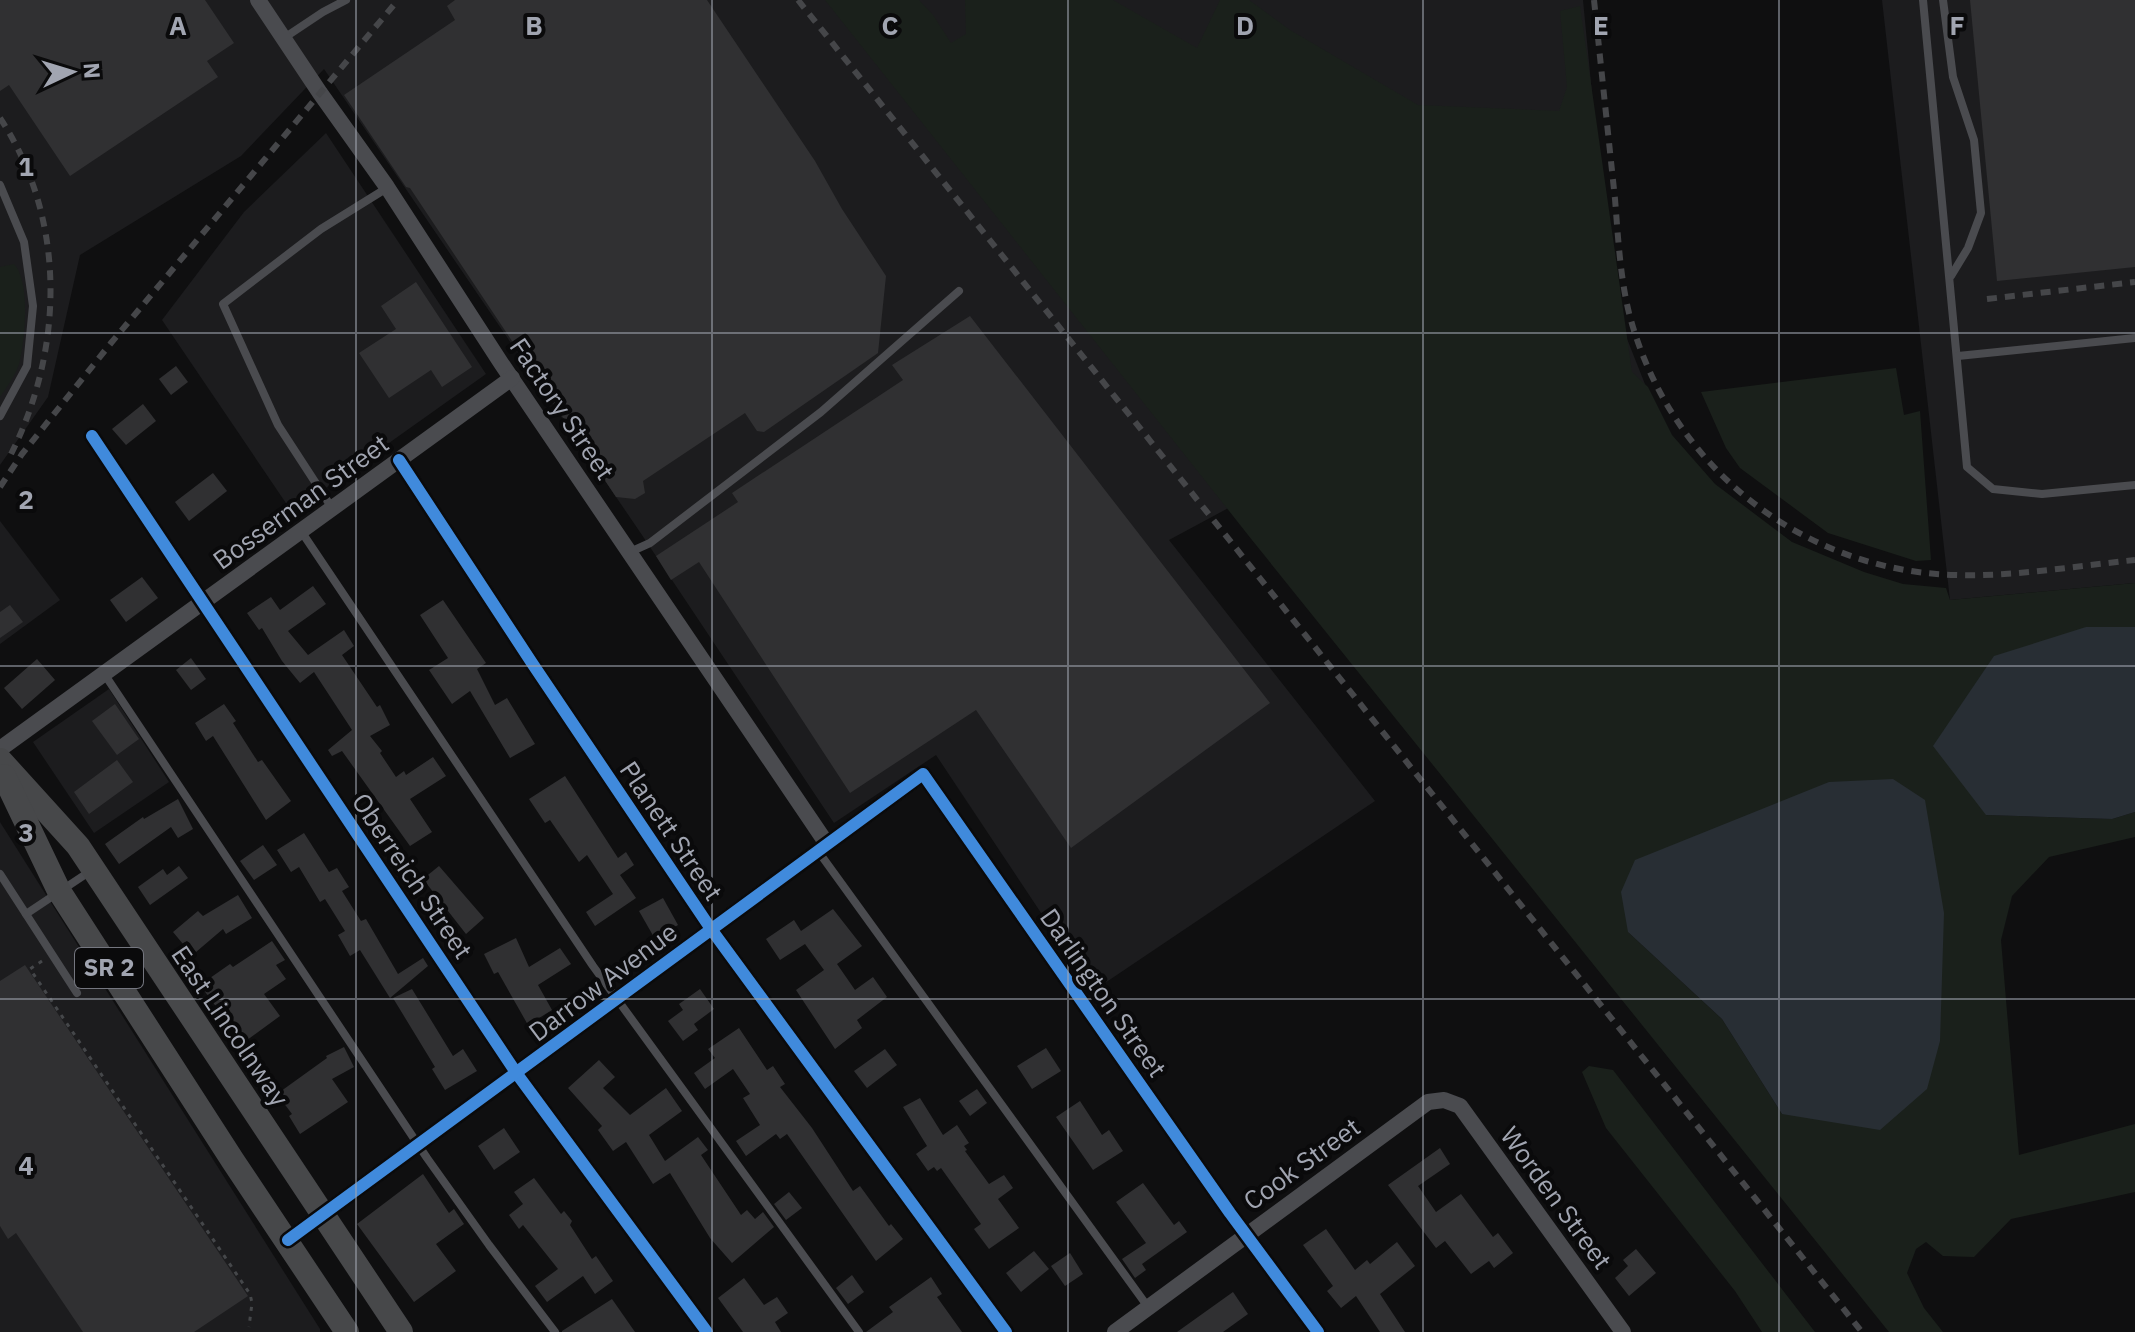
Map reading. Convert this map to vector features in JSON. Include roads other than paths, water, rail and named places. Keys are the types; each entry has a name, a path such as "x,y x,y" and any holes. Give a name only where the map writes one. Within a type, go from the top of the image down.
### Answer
{"main road":[{"name":"East Lincolnway","path":"0,760 78,846 401,1332"},
{"name":"SR 2","path":"0,766 59,891 347,1332"}],"street":[{"name":"Factory Street","path":"258,0 650,580 822,848"},
{"name":"Bosserman Street","path":"0,749 512,378"},
{"name":"Oberreich Street","path":"92,436 517,1074 707,1332"},
{"name":"Planett Street","path":"399,460 711,929 1006,1332"},
{"name":"Darlington Street","path":"822,848 923,774 1318,1332"},
{"name":"Darrow Avenue","path":"288,1240 822,848"},
{"name":"Cook Street","path":"1115,1332 1428,1102 1444,1100"},
{"name":"Worden Street","path":"1444,1100 1460,1106 1623,1332"}],"lane":[{"path":"284,38 346,0"},
{"path":"1923,0 1967,467 1993,489 2042,494 2135,485"},
{"path":"1943,0 1953,77 1974,140 1981,213 1968,248 1950,277"},
{"path":"0,185 24,242 33,306 27,366 0,416"},
{"path":"332,508 278,425 223,304 321,229 387,187"},
{"path":"629,552 650,543 821,412 959,291"},
{"path":"1958,356 2135,338"},
{"path":"301,531 584,953 859,1332"},
{"path":"105,675 419,1146 555,1332"},
{"path":"822,848 1149,1308"},
{"path":"26,914 92,870"},
{"path":"0,874 77,993"}],"railway":[{"path":"0,487 22,454 111,343 398,0"},
{"path":"798,0 1862,1332"},
{"path":"1594,0 1623,285 1629,313 1648,367 1674,417 1708,460 1748,498 1793,529 1843,553 1897,568 1977,575 2135,560"},
{"path":"0,118 22,158 38,200 47,243 50,288 48,332 40,376 27,419 8,460"},
{"path":"1987,299 2135,282"}]}
